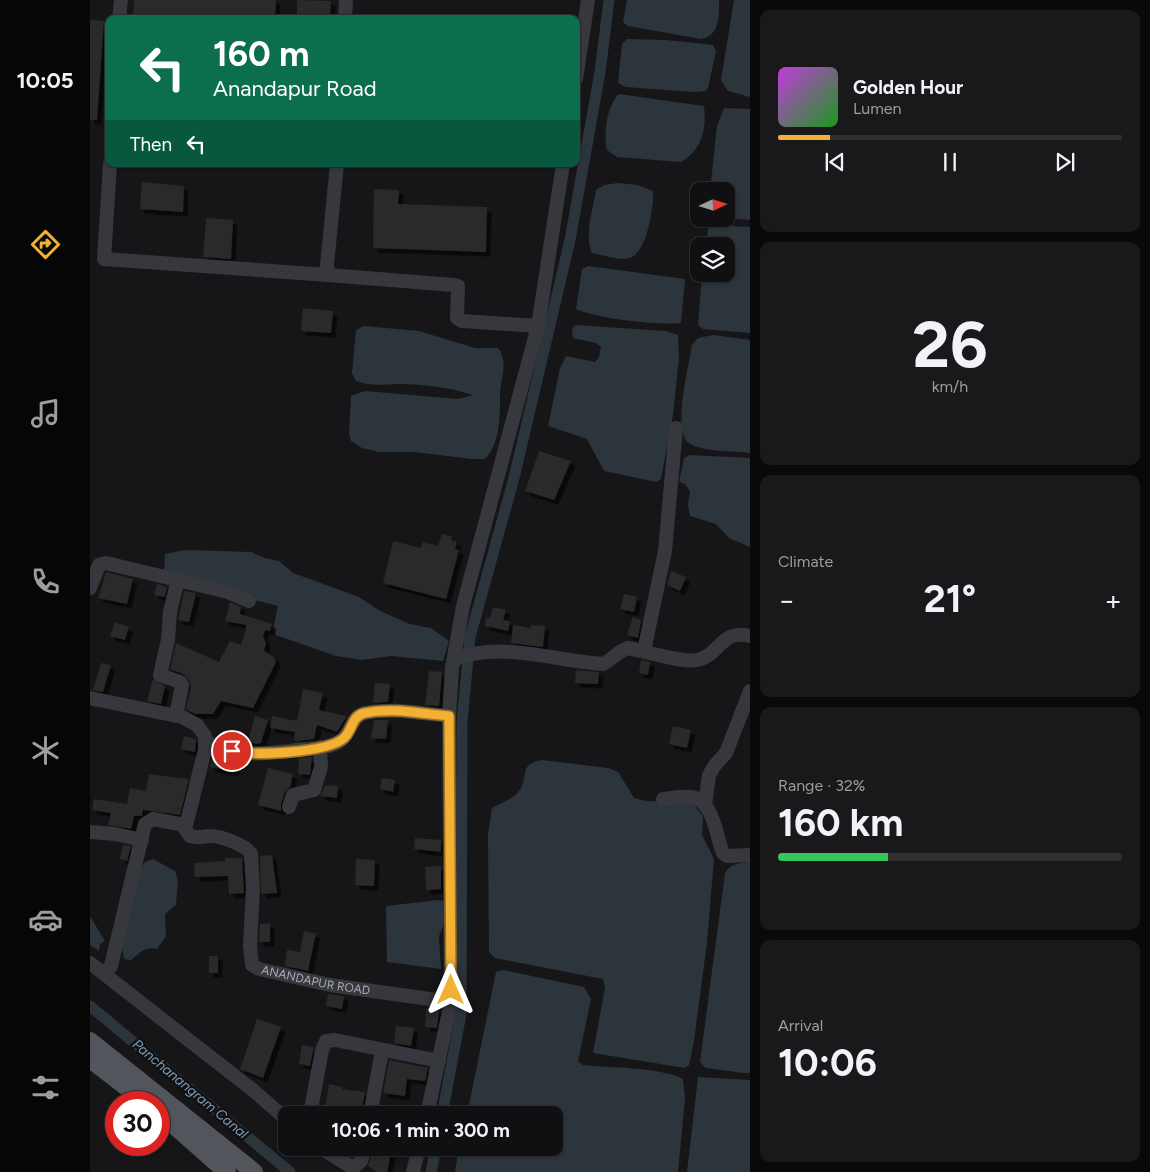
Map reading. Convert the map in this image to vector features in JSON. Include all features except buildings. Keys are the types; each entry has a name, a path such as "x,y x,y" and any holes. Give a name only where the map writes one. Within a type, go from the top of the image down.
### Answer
{"main road":[{"path":"90,1041 254,1172"},
{"path":"90,1059 132,1091"},
{"path":"170,1122 227,1172"}],"street":[{"path":"120,15 121,0"},
{"path":"345,15 346,0"},
{"path":"580,53 588,0"},
{"path":"110,167 104,259 454,285 458,286 460,292 457,318 462,321 538,326"},
{"path":"328,275 327,265 336,167"},
{"path":"429,1106 451,1002 449,716 452,668 459,657 463,606 538,326 563,167"},
{"path":"644,651 664,551 676,428"},
{"path":"90,588 102,563 178,579 228,592 249,601"},
{"path":"176,716 182,685 180,682 160,675 168,640 170,612 178,579"},
{"path":"459,657 478,651 497,651 603,664 611,660 620,650 628,648 687,660 698,660 710,654 732,635 750,636"},
{"path":"705,805 709,775 714,765 726,752 750,691"},
{"path":"90,698 176,716 197,725 205,736 206,742 185,825"},
{"path":"206,742 218,748 261,755 320,747 338,742 345,737 355,718 363,713 405,712 449,716"},
{"path":"289,807 293,795 314,790 321,767 320,747"},
{"path":"663,799 690,797 698,799 705,805 711,817 723,854 727,856 750,855"},
{"name":"ANANDAPUR ROAD","path":"95,966 106,972 112,966 145,824 148,820 154,819 185,825 190,836 196,838 216,837 244,847 251,854 253,888 250,946 252,965 259,969 330,986 451,1002"},
{"path":"90,832 115,834 142,840"},
{"name":"ANANDAPUR ROAD","path":"95,966 278,1112"},
{"path":"312,1106 322,1050 326,1040 335,1040 439,1061"},
{"path":"372,1106 382,1051"},
{"path":"334,1156 356,1170 362,1156"},
{"path":"413,1172 417,1156"}],"shaded area":[{"path":"627,0 719,0 717,24 712,34 701,39 628,26 623,22"},
{"path":"734,0 750,0 750,97 728,91 721,80"},
{"path":"627,39 666,40 713,45 716,51 708,88 705,91 694,92 625,87 618,83 622,44"},
{"path":"619,94 704,106 704,130 702,138 694,151 681,162 617,157 607,150 607,120 612,105"},
{"path":"724,108 750,109 750,220 735,219 735,182 711,182 717,126"},
{"path":"618,183 637,185 653,191 651,218 645,238 636,254 626,259 592,253 589,238 596,190 604,185"},
{"path":"735,226 750,227 750,333 703,329 698,325 701,282 735,282 735,237 707,237 708,229 735,228"},
{"path":"588,266 685,279 681,323 627,321 576,309 582,269"},
{"path":"575,325 666,331 678,335 679,357 673,415 661,479 657,482 604,471 587,439 548,426 560,368 566,356 595,362 599,357 601,347 596,343 573,338 572,329"},
{"path":"364,326 419,331 475,348 498,348 503,360 499,421 494,446 485,459 414,452 379,452 362,448 351,441 349,434 351,396 365,391 458,399 473,395 429,386 373,385 356,381 352,373 356,330"},
{"path":"713,335 750,340 750,453 701,448 689,443 684,436 682,425 683,397 692,345 698,338"},
{"path":"690,455 750,458 750,547 729,538 716,524 690,516 688,505 690,491 685,484 679,482 684,458"},
{"path":"186,550 251,552 264,558 279,561 293,573 359,597 380,611 410,624 431,628 449,641 443,661 391,656 362,660 336,656 276,635 273,630 278,606 254,600 254,595 229,587 164,572 165,554"},
{"path":"542,760 608,768 618,772 634,798 646,801 684,802 694,805 703,816 702,835 714,859 707,942 694,1041 689,1065 685,1068 593,1053 605,988 603,979 495,958 489,952 488,835 492,808 515,795 521,788 526,770 530,764"},
{"path":"153,859 175,871 178,880 176,905 165,914 166,936 157,949 146,949 131,960 124,959 122,948 138,873 145,862"},
{"path":"750,862 750,1073 744,1073 706,1068 700,1062 725,873 733,865"},
{"path":"438,900 444,901 444,924 439,936 441,969 387,962 386,906"},
{"path":"90,916 105,941 100,944 99,951 90,945"},
{"path":"503,970 584,987 591,999 578,1061 583,1065 649,1070 683,1079 685,1098 678,1172 455,1172 458,1156 563,1156 563,1106 469,1106 496,972"},
{"path":"698,1077 750,1080 750,1172 687,1172"}],"waterway":[{"path":"444,1106 461,1014 462,722 470,637 514,478 570,240 600,72 609,0"},
{"name":"Panchanangram Canal","path":"90,1006 290,1172"},
{"path":"431,1172 434,1156"}],"route":[{"path":"232,751 261,755 328,746 345,737 355,718 363,713 405,712 449,716 451,990"}]}
